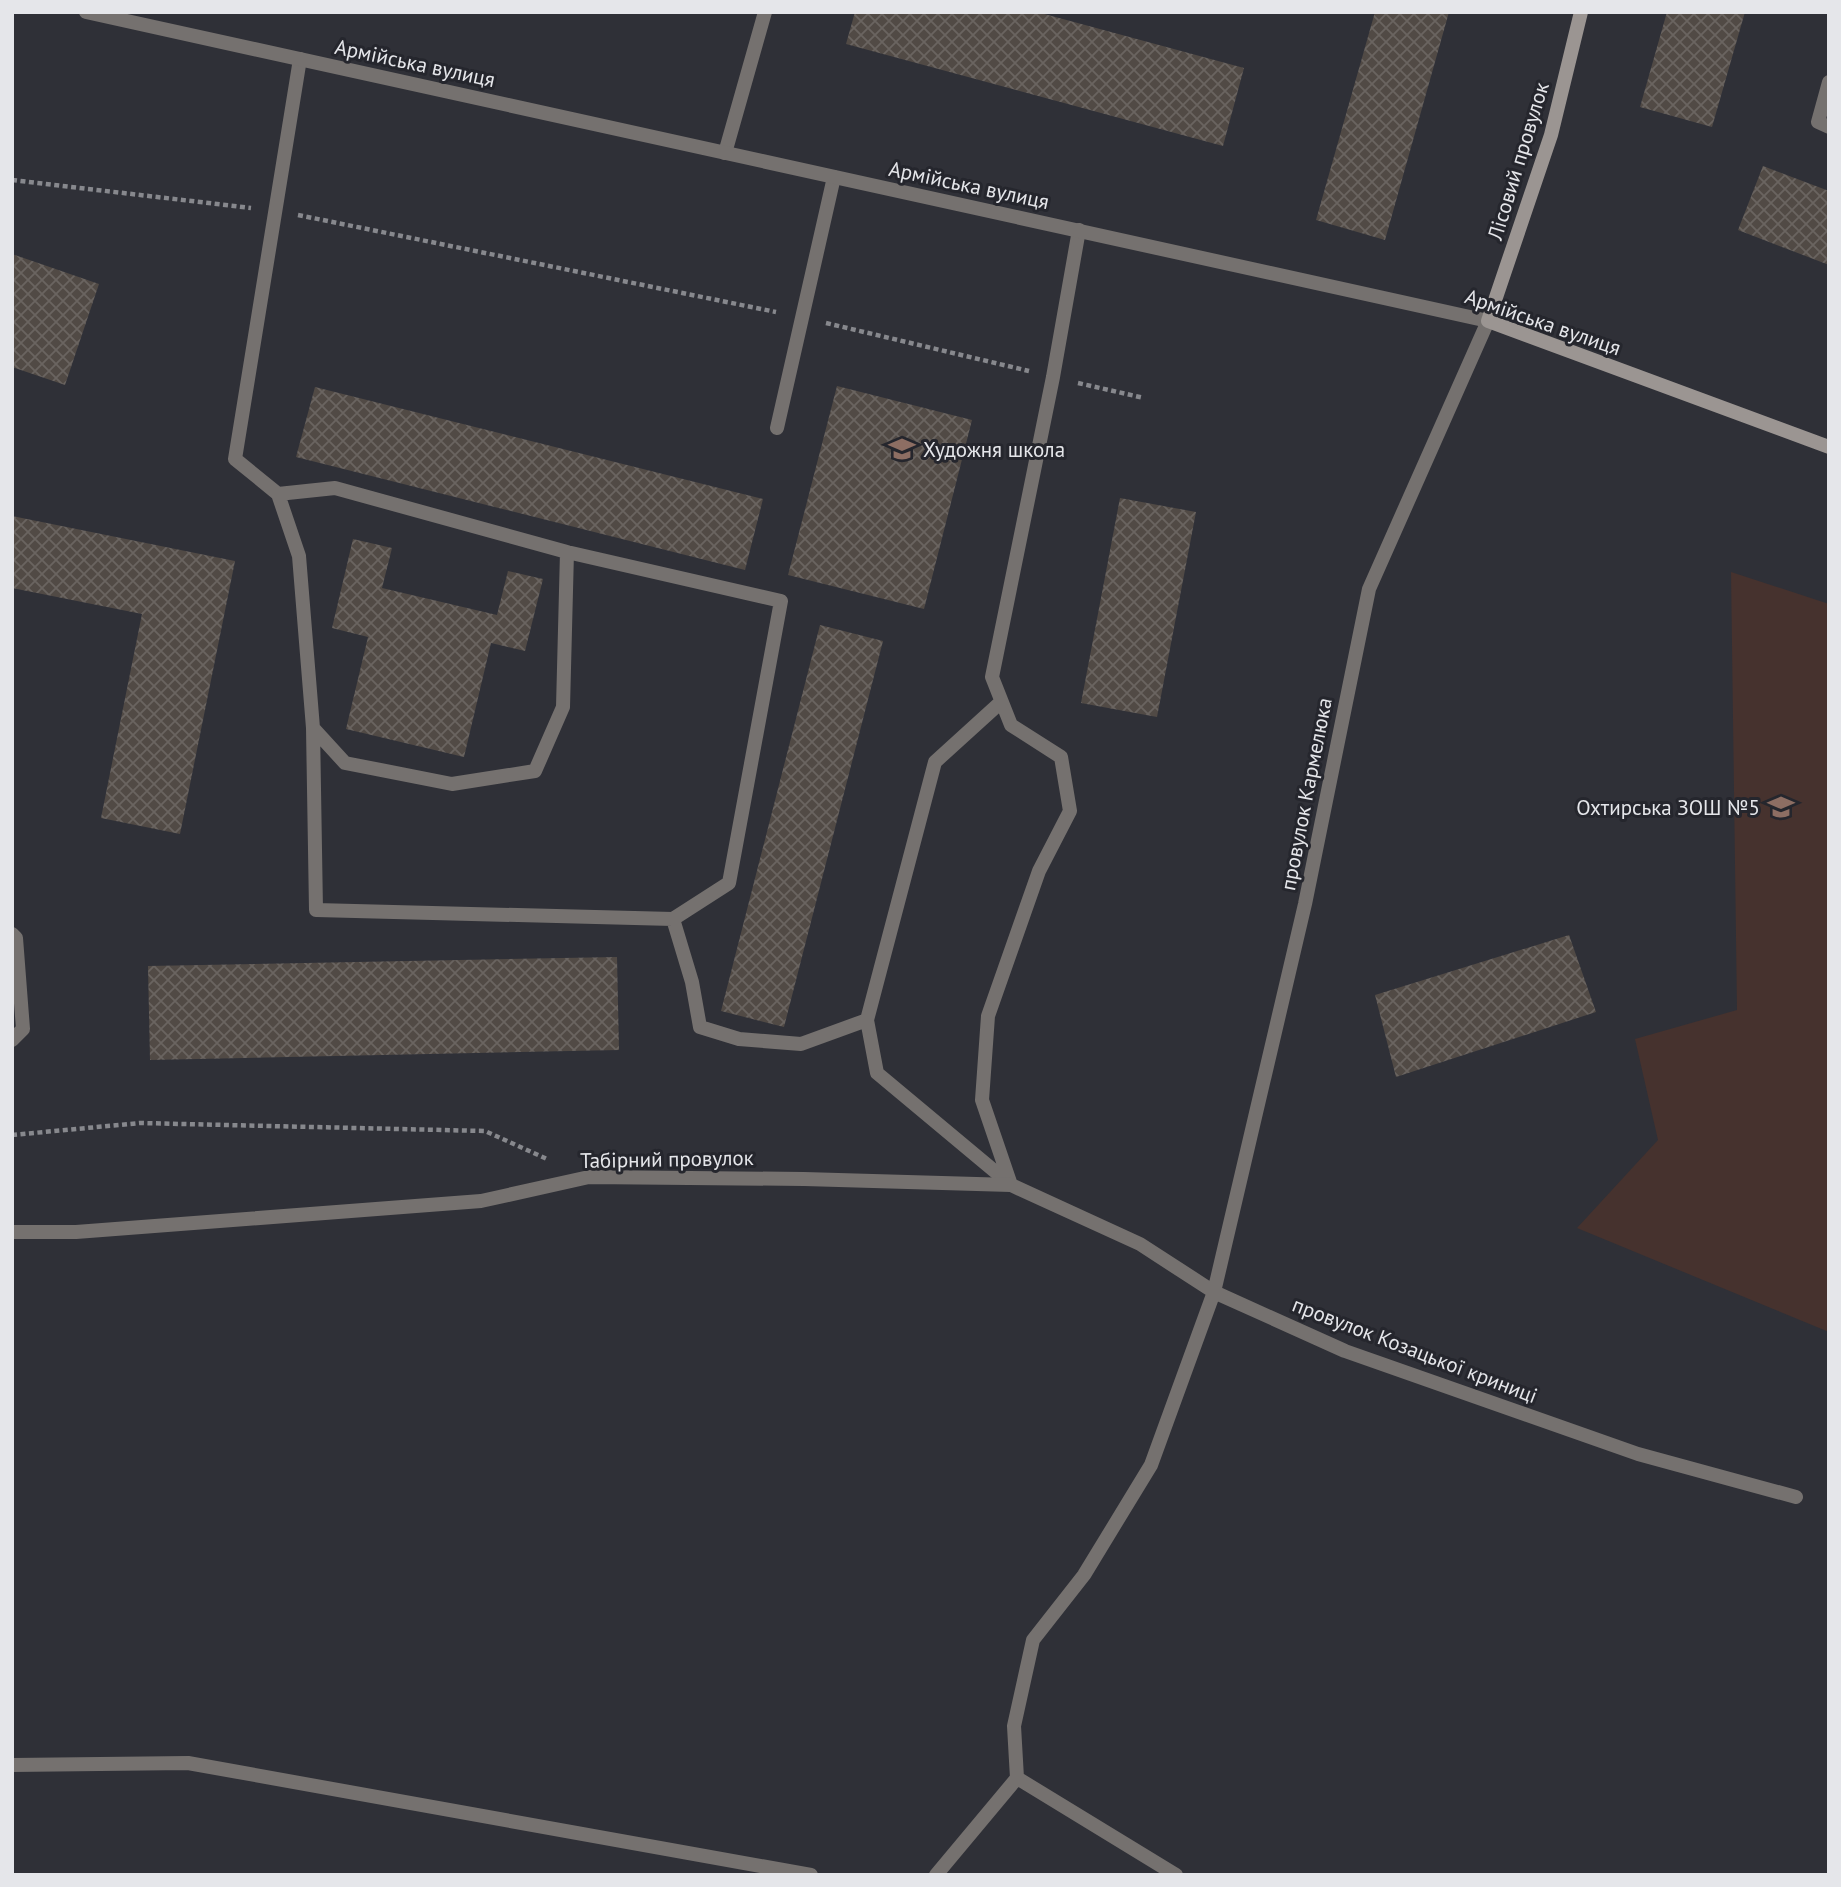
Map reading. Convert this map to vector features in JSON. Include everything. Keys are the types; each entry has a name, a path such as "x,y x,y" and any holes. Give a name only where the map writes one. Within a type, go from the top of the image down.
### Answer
{"street":[{"name":"Армійська вулиця","path":"86,12 1488,321 1829,447"},
{"path":"725,153 765,12"},
{"name":"Лісовий провулок","path":"1488,321 1551,135 1581,12"},
{"path":"278,494 335,488 567,552 781,601 729,883 673,919 316,910 313,728 299,556 278,494 235,459 300,59"},
{"path":"1829,82 1818,122 1829,127"},
{"path":"777,428 834,177"},
{"path":"1012,1185 982,1100 988,1016 1039,871 1070,811 1061,757 1011,725 992,677 1053,377 1079,230"},
{"name":"провулок Кармелюка","path":"1214,1292 1306,904 1370,589 1488,321"},
{"path":"313,728 345,763 452,784 535,772 562,707 567,552"},
{"path":"1002,702 935,762 867,1020 877,1073 1012,1185"},
{"path":"673,919 691,982 700,1027 739,1039 800,1044 867,1020"},
{"path":"12,934 16,938 23,1029 12,1040"},
{"name":"Табірний провулок","path":"12,1232 76,1232 481,1200 589,1177 1012,1185 1140,1244 1214,1292"},
{"path":"936,1875 1017,1778 1014,1726 1032,1640 1084,1575 1151,1465 1214,1292"},
{"name":"провулок Козацької криниці","path":"1214,1292 1345,1351 1625,1449 1796,1497"},
{"path":"12,1765 188,1763 811,1875"},
{"path":"1017,1778 1176,1875"}],"path":[{"path":"12,180 275,211 802,317 1144,398"},
{"path":"12,1135 140,1124 485,1131 589,1177"}],"shaded area":[{"name":"Охтирська ЗОШ №5","path":"1731,572 1829,604 1829,1332 1577,1228 1658,1140 1635,1039 1737,1010"}],"building":[{"path":"855,12 1037,12 1244,68 1223,146 846,44"},
{"path":"1375,12 1449,12 1385,240 1316,220"},
{"path":"1667,12 1745,12 1712,127 1640,107"},
{"path":"1763,166 1829,191 1829,265 1738,230"},
{"path":"12,254 99,284 65,385 12,367"},
{"path":"837,386 972,420 924,609 788,575"},
{"path":"315,387 763,499 745,570 296,457"},
{"path":"1120,498 1196,512 1157,717 1081,703"},
{"path":"12,516 235,561 180,834 101,818 142,614 12,588"},
{"path":"353,539 392,548 382,588 497,615 508,571 543,579 525,651 491,643 464,757 346,729 368,637 332,628"},
{"path":"820,625 883,641 784,1027 721,1011"},
{"path":"1569,935 1596,1012 1396,1077 1375,995"},
{"path":"617,957 619,1050 150,1060 148,966"}],"place":[{"name":"Художня школа","path":"902,449"},
{"name":"Охтирська ЗОШ №5","path":"1781,807"}]}
